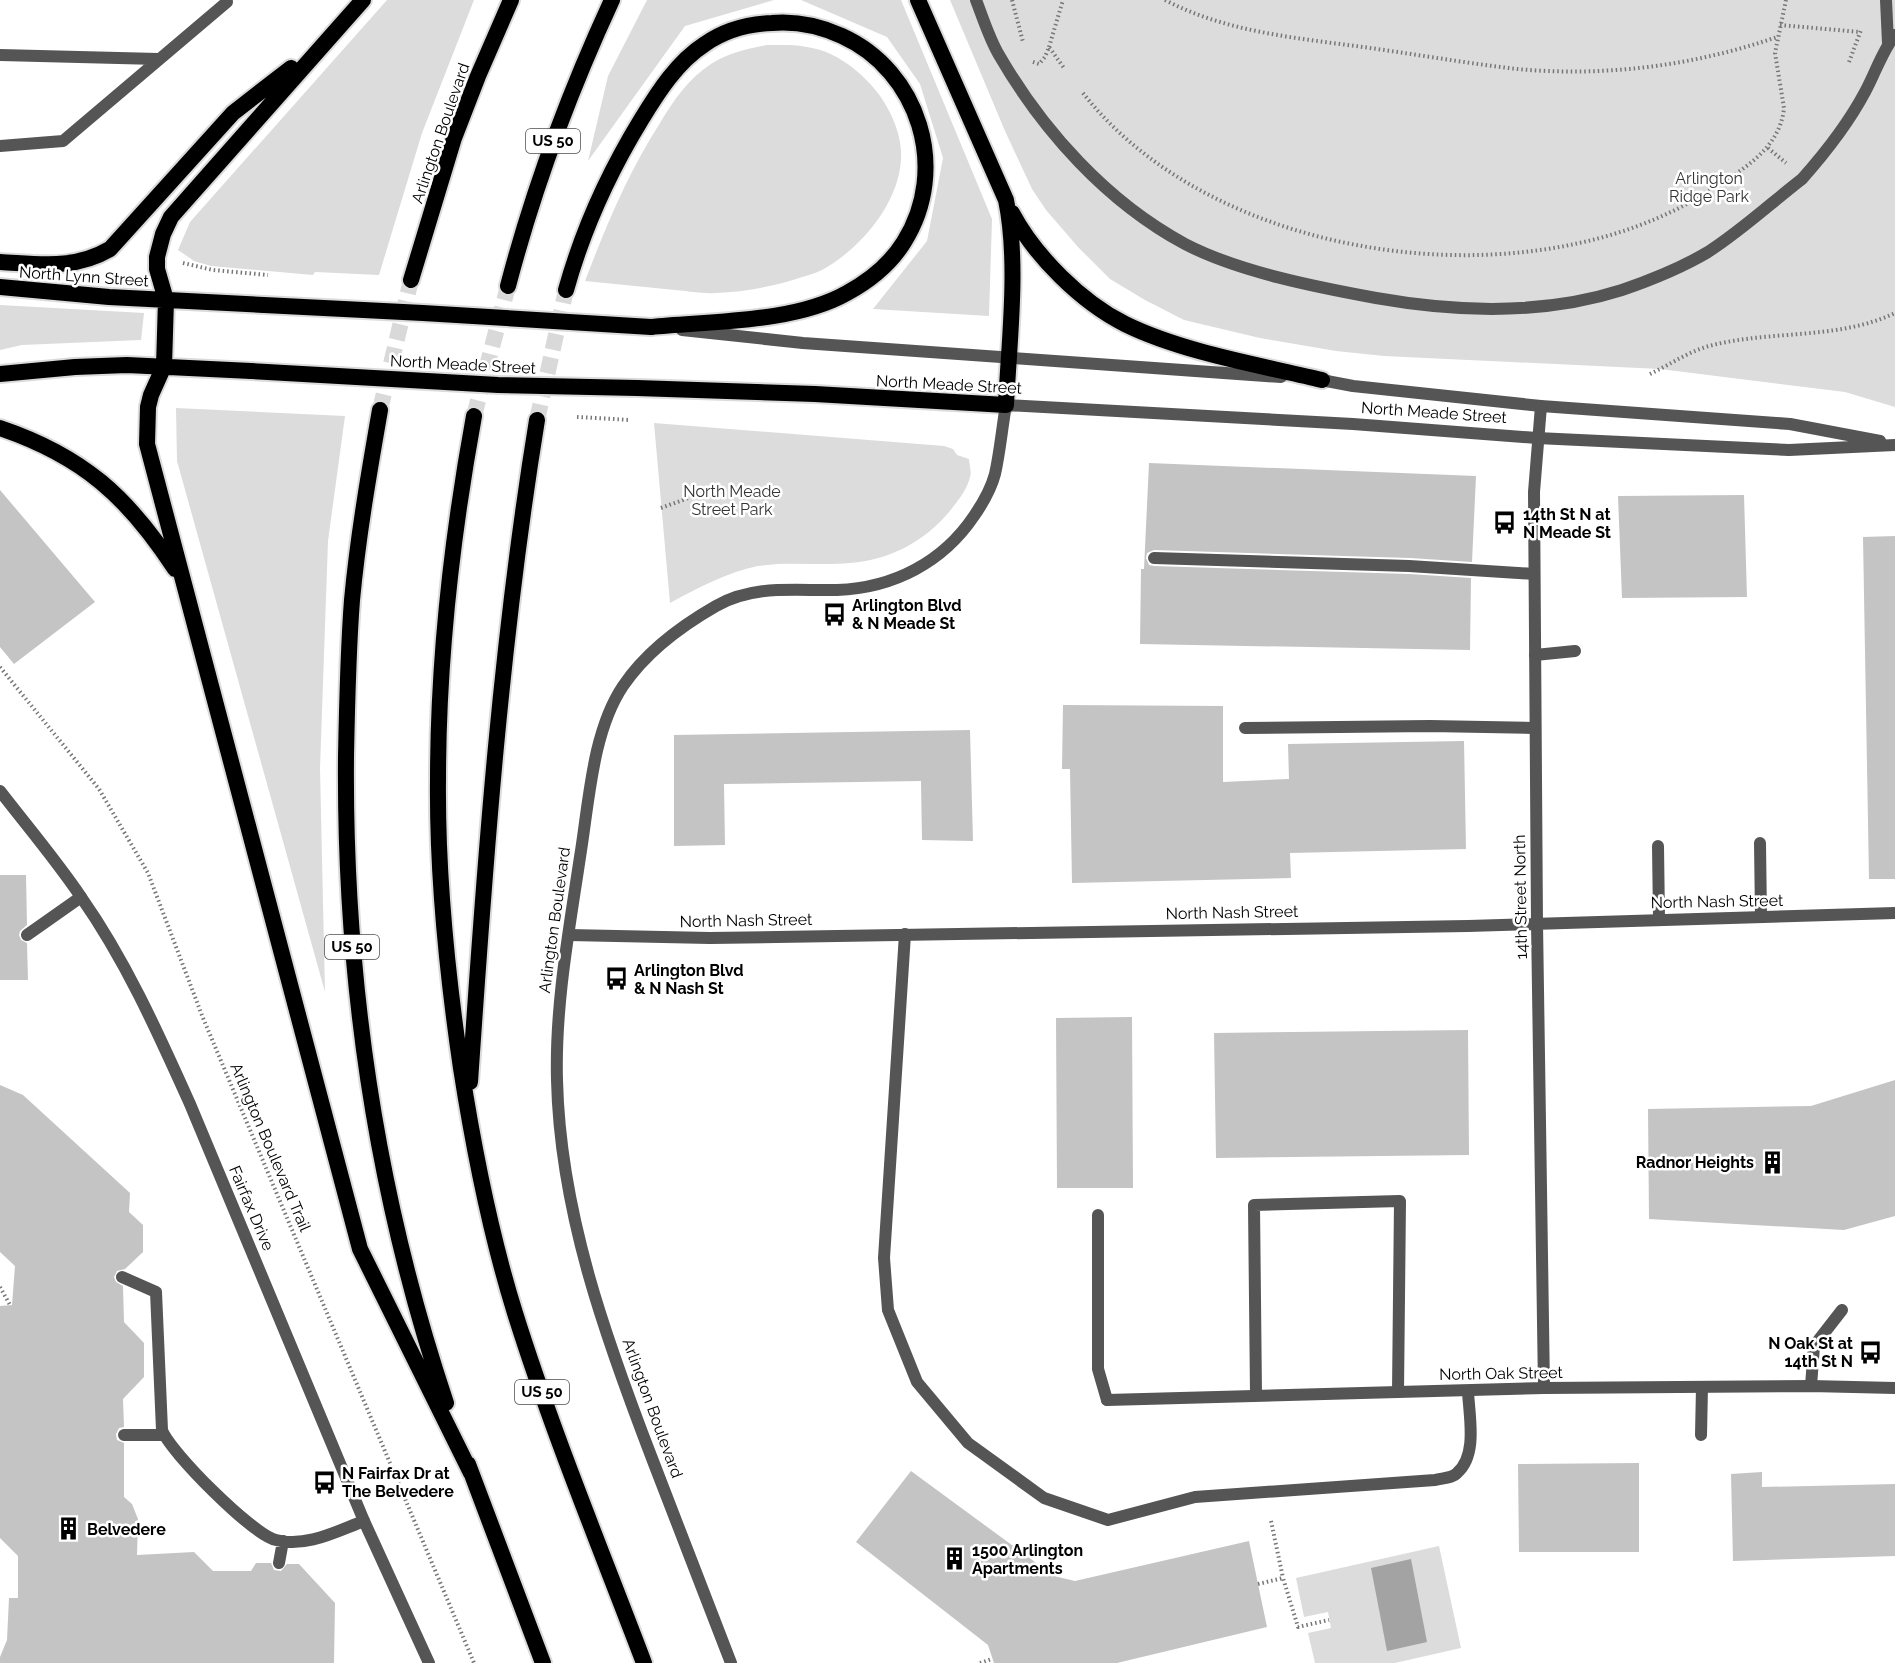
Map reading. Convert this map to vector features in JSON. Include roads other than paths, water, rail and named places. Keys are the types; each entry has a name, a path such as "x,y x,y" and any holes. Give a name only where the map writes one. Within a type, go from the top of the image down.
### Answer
{"highway":[{"path":"363,0 171,217 163,234 157,257 157,269 166,300 164,366 148,407 147,444 360,1249 471,1473"},
{"name":"Arlington Boulevard","path":"411,280 454,138 511,0"},
{"name":"US 50","path":"508,286 540,177 564,111 612,0"},
{"path":"918,0 1006,200 1029,239 1052,268 1096,306 1123,323 1186,347 1322,380"},
{"path":"566,290 587,224 622,152 664,85 695,51 727,32 755,24 781,22 831,31 854,42 875,57 891,72 904,90 917,114 923,140 926,165 923,192 916,217 904,243 867,281 845,294 808,308 777,316 651,327"},
{"path":"0,262 71,264 99,256 110,249 233,113 320,46"},
{"path":"1006,200 1011,227 1012,254 1006,405"},
{"name":"North Lynn Street","path":"0,287 166,300"},
{"name":"North Meade Street","path":"166,300 651,327"},
{"name":"North Meade Street","path":"0,374 84,366 164,366 498,385 815,394 1006,405"},
{"name":"US 50","path":"380,410 360,533 352,600 348,667 346,805 352,940 358,1011 391,1208 420,1321 471,1473 543,1663"},
{"name":"US 50","path":"474,416 459,509 447,609 441,681 438,783 439,850 444,921 457,1036 468,1113 482,1182 515,1311 559,1440 644,1663"},
{"path":"468,1113 492,766 511,604 537,420"},
{"path":"0,428 58,452 99,479 139,520 160,546 184,583"}],"street":[{"path":"976,0 995,47 1010,73 1064,146 1133,210 1186,244 1262,272 1349,293 1409,304 1482,308 1545,305 1599,296 1664,274 1707,252 1802,179 1815,164 1859,102 1892,39 1886,0"},
{"path":"982,0 982,17"},
{"path":"0,146 63,141 226,2"},
{"path":"0,55 158,59"},
{"name":"North Meade Street","path":"651,327 803,343 1322,380 1362,387 1541,406 1790,424 1895,444"},
{"name":"North Meade Street","path":"1006,405 1353,424 1537,438 1789,450 1895,444"},
{"name":"Arlington Boulevard","path":"731,1663 609,1343 573,1212 563,1156 557,1084 559,1024 569,935 592,780 603,732 622,687 652,652 681,628 719,604 737,597 773,590 836,590 877,585 902,577 931,560 962,532 978,511 996,471 1006,405"},
{"name":"14th Street North","path":"1541,406 1534,475 1534,574 1544,1388"},
{"path":"1154,558 1409,566 1534,574"},
{"path":"1535,655 1575,651"},
{"path":"1245,728 1430,726 1535,728"},
{"name":"Fairfax Drive","path":"0,791 81,897 132,982 190,1104 364,1521 429,1663"},
{"path":"1760,843 1761,917"},
{"path":"1658,846 1659,919"},
{"path":"27,935 81,897"},
{"name":"North Nash Street","path":"569,935 710,938 1537,923 1895,913"},
{"path":"905,934 884,1258 888,1310 916,1382 968,1443 1044,1498 1108,1520 1195,1497 1435,1480 1456,1475 1466,1463 1470,1449 1468,1391"},
{"path":"1256,1394 1254,1205 1400,1201 1398,1392"},
{"name":"North Oak Street","path":"1098,1215 1098,1369 1107,1400 1256,1394 1544,1388 1811,1386 1895,1388"},
{"path":"122,1277 156,1292 160,1417 164,1435 173,1449 250,1525 267,1537 283,1541 309,1541 364,1521"},
{"path":"1811,1386 1814,1346 1842,1310"},
{"path":"1701,1435 1702,1387"},
{"path":"124,1436 164,1435"},
{"path":"279,1563 283,1541"}],"tunnel":[{"path":"380,410 411,280"},
{"path":"474,416 508,286"},
{"path":"537,420 566,290"}],"place":[{"name":"14th St N at N Meade St","path":"1505,523"},
{"name":"Arlington Blvd & N Meade St","path":"834,614"},
{"name":"Arlington Blvd & N Nash St","path":"616,979"},
{"name":"Radnor Heights","path":"1772,1162"},
{"name":"N Oak St at 14th St N","path":"1871,1352"},
{"name":"N Fairfax Dr at The Belvedere","path":"324,1482"},
{"name":"Belvedere","path":"69,1529"},
{"name":"1500 Arlington Apartments","path":"954,1559"}],"park label":[{"name":"Arlington Ridge Park","path":"1709,187"},
{"name":"North Meade Street Park","path":"732,500"}]}
